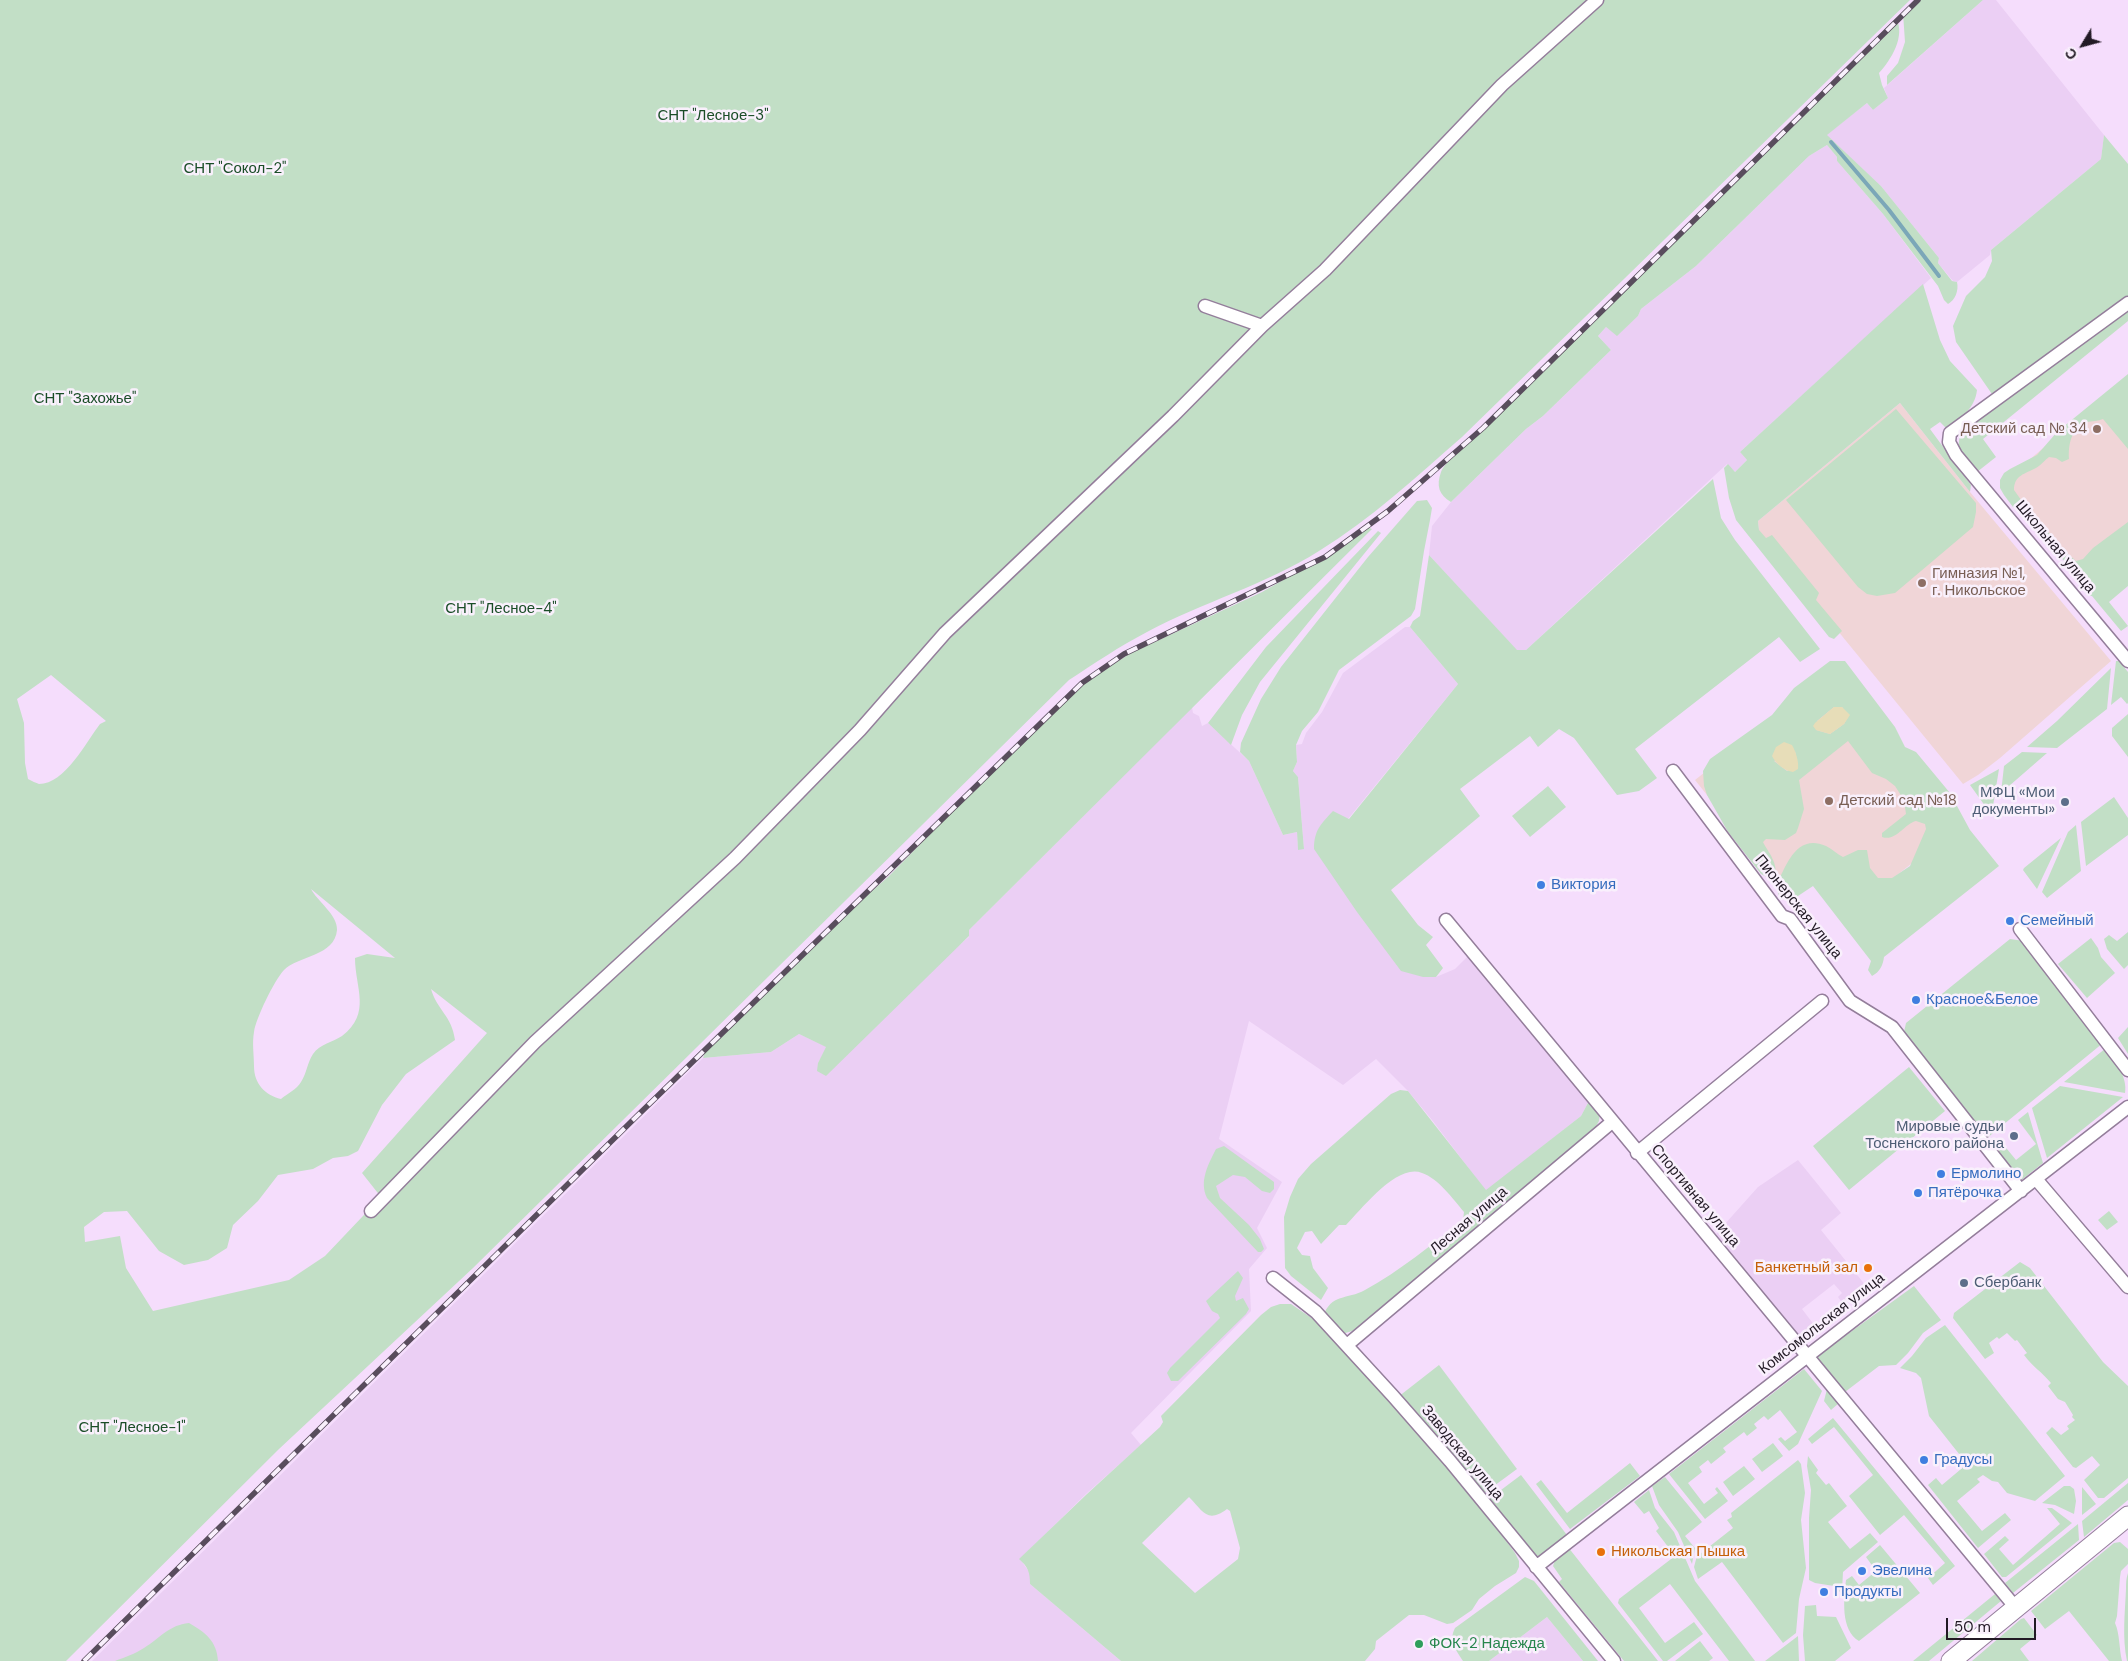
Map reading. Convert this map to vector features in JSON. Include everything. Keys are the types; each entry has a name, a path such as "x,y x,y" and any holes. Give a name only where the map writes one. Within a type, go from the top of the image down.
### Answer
{"main road":[{"path":"1951,1661 2128,1516"}],"street":[{"path":"371,1210 535,1042 735,858 860,730 946,633 1173,416 1262,326 1326,270 1502,85 1597,0"},
{"name":"Школьная улица","path":"2128,303 1950,434 1949,442 1956,455 2128,661"},
{"path":"1205,306 1262,326"},
{"name":"Пионерская улица","path":"1673,771 1782,916 1790,919 1850,1001 1892,1027 2021,1191"},
{"name":"Спортивная улица","path":"1446,920 1637,1154 1808,1355 2016,1608"},
{"path":"2020,929 2128,1070"},
{"path":"1637,1154 1822,1001"},
{"name":"Комсомольская улица","path":"1536,1567 2128,1107"},
{"name":"Лесная улица","path":"1347,1345 1612,1122"},
{"path":"2036,1179 2128,1286"},
{"name":"Заводская улица","path":"1273,1278 1316,1312 1347,1345 1450,1461 1614,1661"}],"shaded area":[{"path":"1983,0 1996,0 2104,135 2101,159 1991,250 1990,255 1957,282 1953,281 1938,263 1939,258 1881,186 1826,135 1867,103 1873,110 1888,98 1884,88"},
{"path":"1827,145 1837,157 1837,161 1883,214 1931,278 1740,452 1747,460 1735,472 1727,464 1526,650 1517,651 1429,555 1432,526 1451,502 1611,350 1598,336 1606,327 1617,335 1638,316 1641,309 1696,266 1809,156"},
{"name":"Детский сад № 34","path":"2128,376 2128,557 2089,588 2002,483"},
{"name":"Гимназия №1, г. Никольское","path":"1900,403 1970,492 2111,661 2000,758 1963,784 1757,532 1759,530 1758,521"},
{"path":"1405,627 1410,627 1458,684 1348,819 1423,977 1436,977 1455,969 1470,954 1589,1101 1581,1116 1486,1191 1408,1091 1376,1059 1343,1085 1249,1021 1219,1139 1282,1182 1257,1228 1267,1248 1249,1269 1251,1311 1131,1433 1141,1445 1086,1494 1020,1559 1030,1573 1030,1584 1121,1661 92,1661 703,1058 771,1052 799,1034 827,1047 818,1063 969,937 969,930 1192,707 1193,713 1199,716 1202,726 1208,723 1249,761 1283,835 1297,832 1298,849 1304,849 1298,777 1293,771 1297,762 1296,745 1302,744 1306,733 1322,712 1343,673"},
{"name":"Детский сад №18","path":"1839,666 1963,823 1859,905 1825,861 1785,893 1695,780"},
{"path":"1798,1160 1841,1213 1821,1230 1866,1286 1843,1304 1838,1297 1842,1293 1834,1284 1802,1309 1815,1326 1801,1338 1716,1234 1758,1187"},
{"path":"1547,1617 1583,1661 1489,1661"}],"green space":[{"path":"0,0 1910,0 1462,437 1375,511 1338,539 1298,563 1256,584 1168,621 1117,649 1069,680 473,1268 279,1449 66,1661 0,1661","holes":["51,675 106,721 100,724 66,770 49,782 39,784 28,779 25,763 24,723 17,699","311,889 395,958 367,954 355,958 360,1000 357,1018 342,1036 323,1045 316,1051 311,1057 305,1075 299,1085 281,1099 265,1092 258,1083 253,1049 254,1032 266,1000 275,982 284,970 290,965 323,950 335,939 337,930 334,919","431,989 487,1033 362,1173 381,1197 325,1256 289,1280 153,1311 126,1268 120,1236 85,1242 84,1227 104,1212 127,1211 159,1251 184,1265 208,1260 227,1248 233,1225 258,1201 278,1175 313,1169 333,1158 348,1156 358,1151 382,1105 406,1074 455,1040 451,1025"]},
{"path":"1916,0 1983,0 1887,85 1887,76 1898,63 1905,42 1903,13"},
{"path":"1896,18 1899,32 1896,47 1879,73 1888,98 1873,110 1867,103 1827,135 1881,186 1939,258 1938,263 1952,281 1957,282 1957,292 1953,300 1948,304 1944,300 1938,286 1883,214 1837,161 1837,157 1827,145 1809,156 1696,266 1641,309 1638,316 1617,336 1606,327 1598,336 1611,350 1451,502 1444,496 1439,486 1441,472 1458,451"},
{"path":"2104,135 2128,164 2128,297 1994,397 1956,342 1953,326 1966,296 1985,277 1992,261 1991,250 2101,159"},
{"path":"1923,284 1940,340 1950,361 1977,390 1970,408 1957,421 1947,429 1940,422 1930,429 1971,485 1970,492 1900,403 1758,521 1759,530 1766,538 1772,535 1819,593 1816,600 1842,631 1834,639 1829,637 1736,520 1729,498 1724,468 1728,464 1735,472 1747,460 1740,452"},
{"path":"2128,308 2128,321 1983,439 1996,457 1977,472 1958,450 1960,432"},
{"path":"2128,374 2128,449 2103,419 2087,422 2077,428 2072,437 2069,459 2062,462 2056,458 2049,457 2038,467 2018,478 2014,485 2014,490 2039,525 2076,561 2083,559 2093,548 2128,522 2128,586 2109,602 2128,626 2121,631 2092,596 2088,596 2074,578 2069,566 2043,539 2032,519 2013,507 2000,488 2000,480 2004,473 2037,455 2057,432"},
{"path":"1896,409 1976,503 1976,512 1973,527 1895,593 1877,596 1867,594 1858,587 1786,500"},
{"path":"1713,479 1721,518 1735,540 1820,649 1800,662 1779,637 1635,749 1657,778 1639,791 1617,795 1574,738 1559,729 1538,747 1530,736 1460,789 1480,816 1391,890 1418,925 1433,937 1426,945 1443,968 1436,977 1423,977 1401,971 1357,912 1314,849 1314,842 1319,828 1333,811 1349,819 1458,684 1410,627 1413,621 1420,616 1429,555 1517,650 1526,650"},
{"path":"1427,500 1432,508 1415,609 1411,616 1339,670 1318,712 1302,731 1296,745 1297,762 1293,771 1298,777 1304,849 1298,850 1297,832 1283,835 1249,761 1240,752 1241,743 1261,699 1281,667 1368,557 1417,501"},
{"path":"1367,527 1372,529 969,930 969,936 826,1076 817,1071 818,1063 826,1047 799,1034 771,1052 703,1058 706,1049 845,914 888,877 975,788 1085,682 1131,653 1262,592 1322,558"},
{"path":"1378,531 1381,533 1260,682 1242,715 1231,745 1208,723 1266,647"},
{"name":"Детский сад №18","path":"1830,661 1845,661 1895,727 1905,747 1916,752 1950,793 1970,830 1999,866 1884,957 1881,968 1872,976 1868,970 1871,961 1813,886 1789,902 1779,896 1776,886 1793,854 1807,844 1816,843 1826,846 1843,857 1858,850 1867,850 1870,868 1878,878 1892,878 1910,866 1926,829 1925,824 1916,821 1892,837 1882,837 1882,833 1906,814 1904,800 1895,786 1886,779 1872,773 1848,741 1799,780 1804,809 1796,833 1785,840 1766,839 1763,842 1776,868 1774,878 1770,879 1761,874 1728,832 1707,795 1704,786 1703,771 1710,759 1772,715 1794,688","holes":["1834,707 1842,707 1848,717 1844,724 1830,734 1816,730 1817,721","1795,751 1798,766 1787,771 1774,761"]},
{"path":"2116,661 2119,661 2128,672 2127,704 2121,697 2111,705"},
{"path":"2111,668 2107,709 2057,748 2027,747 2057,721"},
{"path":"2128,714 2128,757 2112,736 2112,728"},
{"path":"2022,752 2047,753 2001,793 2004,766"},
{"path":"1999,769 1993,806 1988,810 1970,785"},
{"path":"1548,786 1566,807 1530,837 1512,816"},
{"path":"2114,797 2128,818 2128,835 2086,866 2081,822"},
{"path":"2076,825 2081,871 2047,898 2042,892 2068,832"},
{"path":"2061,838 2037,889 2023,870"},
{"path":"2128,932 2128,965 2124,969 2107,949 2104,939 2109,935 2117,941"},
{"path":"2091,938 2098,948 2101,957 2115,973 2087,998 2058,964"},
{"path":"2010,939 2024,941 2103,1043 1987,1138 1904,1032 1906,1023"},
{"path":"2128,1027 2128,1054 2118,1038"},
{"path":"2106,1048 2123,1075 2125,1093 2064,1082"},
{"path":"1909,1067 1945,1111 1849,1190 1813,1146"},
{"path":"2060,1086 2123,1097 2047,1158 2032,1108"},
{"path":"1400,1090 1408,1091 1486,1190 1581,1116 1589,1101 1600,1113 1599,1121 1593,1132 1359,1329 1342,1334 1323,1317 1330,1304 1378,1283 1463,1220 1464,1212 1440,1185 1422,1173 1412,1172 1391,1181 1370,1199 1346,1225 1339,1225 1321,1244 1312,1231 1305,1232 1297,1248 1302,1255 1310,1256 1313,1268 1328,1288 1321,1300 1291,1276 1285,1268 1284,1217 1298,1179 1311,1164 1391,1094"},
{"path":"2028,1112 2043,1163 2019,1182 1990,1145 1998,1138 2016,1160 2036,1144 2018,1120"},
{"path":"1224,1146 1274,1182 1274,1189 1270,1193 1262,1191 1245,1177 1233,1175 1216,1186 1220,1198 1249,1225 1260,1239 1264,1249 1261,1252 1258,1252 1207,1198 1204,1179 1216,1149"},
{"path":"2109,1211 2118,1222 2107,1230 2098,1220"},
{"path":"2020,1262 2030,1268 2103,1362 2128,1386 2128,1478 2104,1498 2098,1498 2084,1480 2100,1465 2092,1456 2076,1468 2073,1467 2046,1433 2052,1427 2061,1435 2069,1429 2067,1426 2075,1420 2065,1402 2058,1399 2048,1386 2051,1383 2024,1355 2027,1353 2017,1340 2015,1341 2007,1333 1999,1339 1997,1337 1989,1343 1994,1353 1985,1359 1953,1318 1954,1313"},
{"path":"1238,1271 1243,1278 1235,1296 1236,1301 1243,1298 1249,1309 1246,1314 1178,1381 1171,1381 1167,1373 1170,1368 1220,1318 1218,1314 1212,1311 1206,1301"},
{"path":"1914,1286 1941,1320 1923,1333 1896,1365 1879,1366 1845,1392 1816,1357"},
{"path":"1280,1304 1291,1304 1316,1321 1384,1394 1475,1498 1515,1553 1519,1561 1519,1567 1516,1573 1495,1586 1479,1599 1472,1610 1453,1623 1447,1624 1424,1615 1409,1615 1376,1641 1375,1649 1365,1661 1121,1661 1030,1584 1028,1570 1019,1559 1160,1427 1163,1422 1161,1416 1271,1307","holes":["1189,1497 1206,1514 1215,1515 1227,1509 1230,1511 1240,1548 1238,1559 1195,1593 1142,1543"]},
{"path":"1945,1325 2065,1476 2035,1501 2007,1493 1998,1482 1992,1481 1983,1475 1977,1479 1980,1482 1957,1501 1982,1531 2005,1513 2011,1520 1978,1548 1928,1485 1936,1478 1942,1485 1967,1464 1929,1416 1921,1378 1916,1373 1900,1368 1926,1338"},
{"path":"1439,1365 1517,1469 1483,1494 1398,1397"},
{"path":"1804,1369 1822,1391 1798,1444 1789,1451 1778,1439 1781,1437 1785,1441 1797,1432 1780,1410 1768,1420 1764,1416 1754,1424 1757,1428 1747,1436 1744,1432 1723,1448 1726,1452 1711,1464 1708,1460 1699,1467 1702,1472 1688,1483 1704,1504 1718,1493 1715,1489 1717,1487 1728,1501 1705,1519 1669,1474"},
{"path":"1827,1389 1839,1403 1831,1410 1824,1401"},
{"path":"1833,1418 1955,1566 1933,1585 1928,1578 1945,1563 1904,1515 1880,1535 1849,1496 1873,1475 1834,1427 1812,1444 1808,1439"},
{"path":"1773,1443 1783,1456 1762,1472 1752,1459"},
{"path":"1808,1456 1818,1470 1816,1473 1826,1485 1829,1483 1847,1506 1828,1522 1850,1549 1870,1533 1878,1542 1843,1572 1842,1591 1834,1593 1834,1586 1815,1583 1809,1580 1811,1490 1807,1466"},
{"path":"1798,1460 1801,1464 1805,1493 1801,1520 1806,1568 1799,1599 1796,1633 1783,1643 1722,1562 1698,1579 1694,1567 1698,1552 1700,1554 1733,1528 1727,1520 1732,1517 1731,1513"},
{"path":"1630,1463 1640,1476 1570,1529 1536,1484 1541,1480 1567,1513"},
{"path":"1744,1466 1755,1479 1733,1496 1723,1482"},
{"path":"1521,1475 1567,1535 1536,1558 1489,1499"},
{"path":"1665,1477 1702,1522 1685,1536 1695,1548 1692,1564 1678,1532 1659,1505 1652,1486"},
{"path":"2128,1483 2128,1500 2084,1537 2082,1521"},
{"path":"2064,1486 2070,1486 2074,1489 2076,1501 2074,1514 2055,1505 2042,1503"},
{"path":"2082,1487 2096,1504 2082,1515"},
{"path":"1649,1490 1655,1508 1674,1532 1695,1581 1755,1661 1729,1661 1670,1584 1639,1608 1665,1643 1694,1622 1703,1634 1667,1661 1663,1661 1618,1603 1619,1599 1675,1556 1656,1531 1659,1528 1649,1511 1644,1514 1634,1502"},
{"path":"2047,1508 2052,1508 2072,1523 2006,1577 2002,1577 1984,1554 2005,1536 2009,1540 1999,1549 2013,1565 2060,1524"},
{"path":"2078,1524 2079,1540 2013,1593 2005,1583"},
{"path":"2120,1542 2128,1549 2128,1564 2121,1571 2115,1623 2122,1661 2109,1661 2069,1611 2045,1629 2031,1611 2114,1543"},
{"path":"1880,1545 1920,1593 1859,1641 1853,1636 1846,1622 1844,1604 1846,1580 1852,1576 1859,1585 1876,1571 1866,1557"},
{"path":"1568,1547 1658,1661 1624,1661 1559,1582 1562,1579 1553,1566 1556,1557"},
{"path":"2128,1573 2128,1661 2127,1661 2124,1625"},
{"path":"1525,1577 1534,1581 1598,1661 1583,1661 1547,1617 1489,1661 1463,1661 1452,1637 1455,1628"},
{"path":"1995,1594 2001,1601 1929,1661 1913,1661"},
{"path":"1816,1605 1817,1616 1836,1617 1851,1648 1835,1661 1805,1661 1803,1635 1805,1606"},
{"path":"2024,1618 2037,1635 2020,1649 2029,1661 1972,1661 2021,1619"},
{"path":"189,1623 200,1630 213,1643 218,1661 115,1661 141,1650 170,1629"},
{"path":"1798,1636 1799,1661 1765,1661"},
{"path":"1700,1641 1713,1658 1709,1661 1675,1661"}],"sand":[{"path":"1834,707 1842,707 1850,715 1844,724 1830,734 1816,730 1813,726 1815,723"},
{"path":"1784,742 1792,745 1797,757 1798,769 1793,772 1781,767 1772,756 1776,747"}],"waterway":[{"path":"1831,142 1889,210 1939,276"}],"railway":[{"path":"84,1661 637,1116 1082,683 1124,654 1325,557 1388,511 1483,428 1918,0"}],"place":[{"name":"Детский сад № 34","path":"2097,429"},
{"name":"Гимназия №1, г. Никольское","path":"1922,583"},
{"name":"Детский сад №18","path":"1829,801"},
{"name":"МФЦ «Мои документы»","path":"2065,802"},
{"name":"Виктория","path":"1541,885"},
{"name":"Семейный","path":"2010,921"},
{"name":"Красное&Белое","path":"1916,1000"},
{"name":"Мировые судьи Тосненского района","path":"2014,1136"},
{"name":"Ермолино","path":"1941,1174"},
{"name":"Пятёрочка","path":"1918,1193"},
{"name":"Банкетный зал","path":"1868,1268"},
{"name":"Сбербанк","path":"1964,1283"},
{"name":"Градусы","path":"1924,1460"},
{"name":"Никольская Пышка","path":"1601,1552"},
{"name":"Эвелина","path":"1862,1571"},
{"name":"Продукты","path":"1824,1592"},
{"name":"ФОК-2 Надежда","path":"1419,1644"}],"park label":[{"name":"СНТ \"Лесное-3\"","path":"713,116"},
{"name":"СНТ \"Сокол-2\"","path":"235,169"},
{"name":"СНТ \"Захожье\"","path":"85,399"},
{"name":"СНТ \"Лесное-4\"","path":"501,609"},
{"name":"СНТ \"Лесное-1\"","path":"132,1428"}]}
